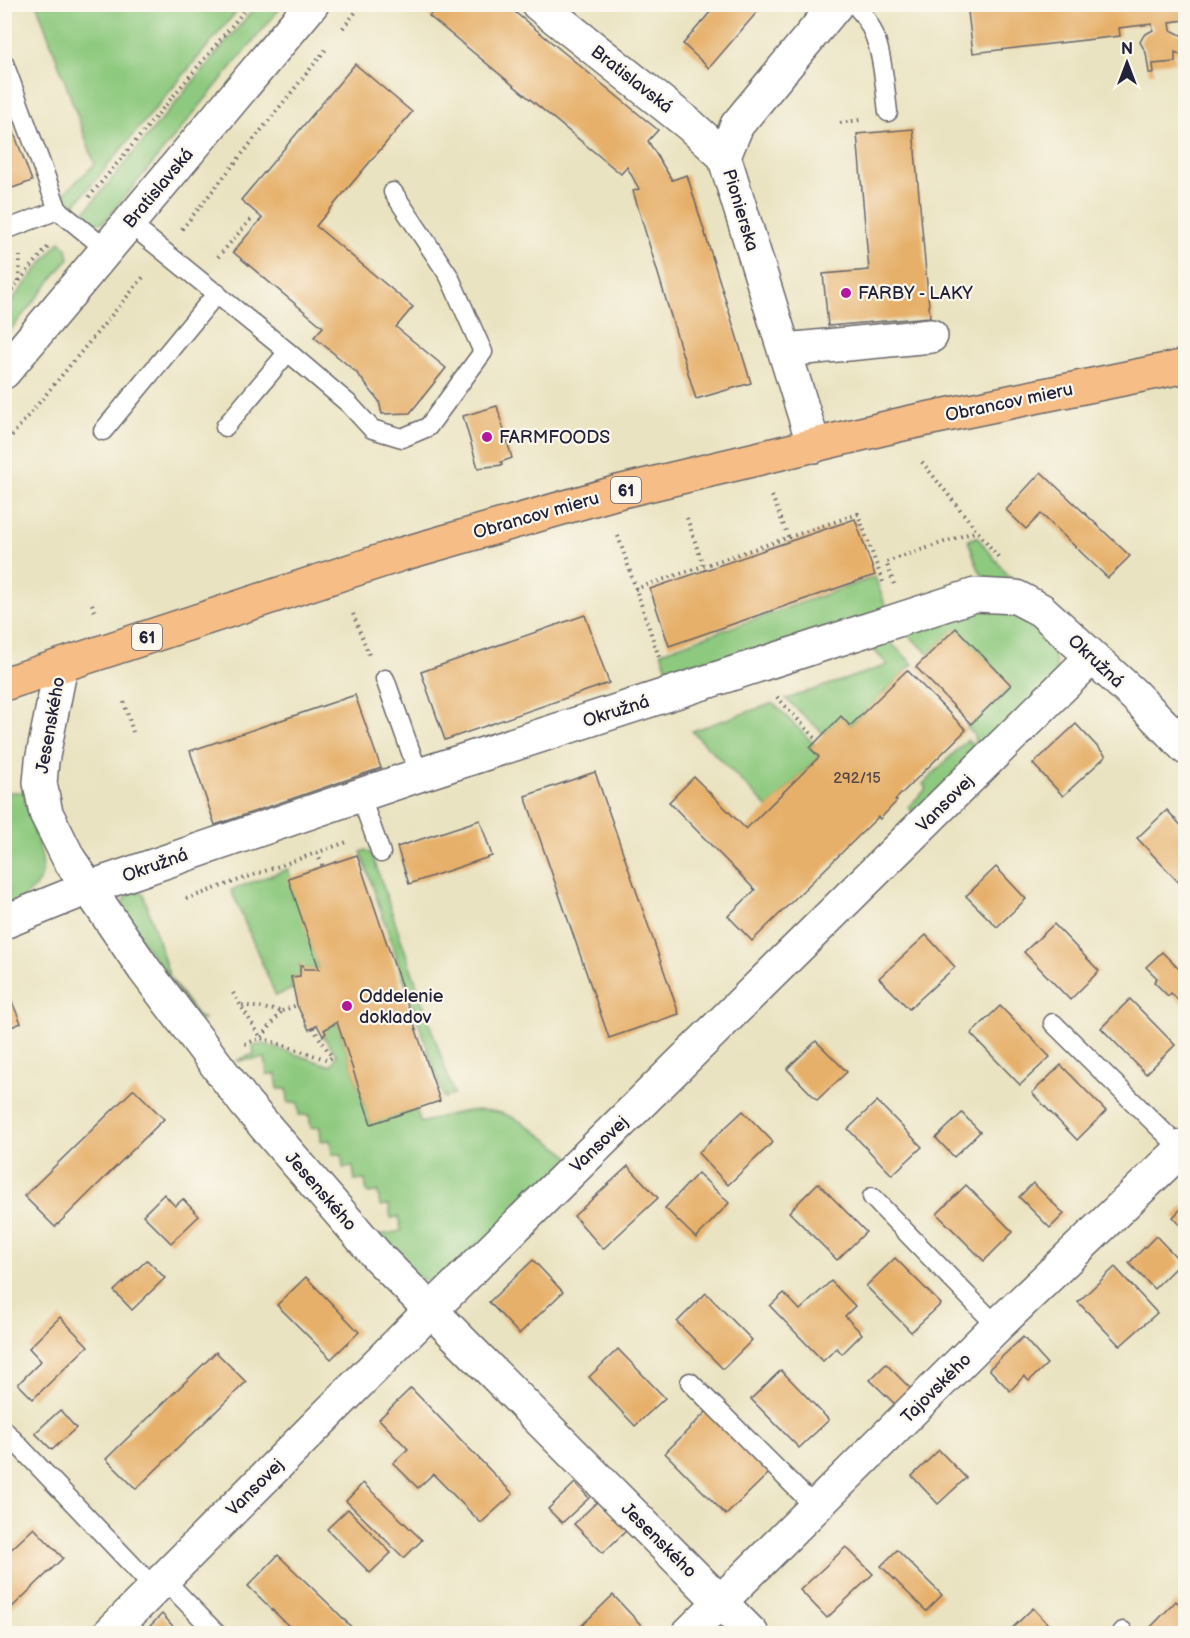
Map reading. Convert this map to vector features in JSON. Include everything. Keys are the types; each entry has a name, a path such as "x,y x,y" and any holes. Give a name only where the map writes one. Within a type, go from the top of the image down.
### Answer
{"main road":[{"name":"Obrancov mieru","path":"4,684 439,543 618,492 907,423 1185,366"}],"street":[{"name":"Bratislavská","path":"4,372 312,4"},
{"name":"Bratislavská","path":"538,4 682,118 724,156"},
{"name":"Pionierska","path":"814,446 724,156 737,125 837,4"},
{"path":"785,350 931,336"},
{"name":"Okružná","path":"4,922 88,888 419,775 975,595 1000,595 1030,603 1041,610 1185,748"},
{"name":"Vansovej","path":"108,1634 431,1310 1092,657"},
{"name":"Jesenského","path":"61,666 42,761 42,797 59,842 155,984 246,1104 341,1216 752,1634"},
{"name":"Tajovského","path":"688,1634 998,1326 1183,1147"}],"lane":[{"path":"854,4 863,13 874,33 880,55 880,115"},
{"path":"4,63 58,210 107,250"},
{"path":"129,223 288,351 349,404 372,429 402,438 428,427 483,351 449,276 393,192"},
{"path":"13,227 58,210"},
{"path":"103,431 217,293"},
{"path":"225,427 288,351"},
{"path":"385,679 419,775"},
{"path":"360,795 381,853"},
{"path":"1053,1023 1183,1147"},
{"path":"872,1197 998,1326"},
{"path":"690,1382 816,1508"},
{"path":"4,1431 159,1584 217,1634"}],"path":[{"path":"85,202 250,4"},
{"path":"340,32 362,4"},
{"path":"4,446 333,41"},
{"path":"840,123 880,115"},
{"path":"199,278 251,219"},
{"path":"4,299 51,243"},
{"path":"922,462 1022,587 1030,603"},
{"path":"772,496 789,539"},
{"path":"636,589 705,568 858,514 880,573"},
{"path":"687,518 705,568"},
{"path":"886,561 977,531"},
{"path":"618,536 671,693"},
{"path":"92,604 95,613"},
{"path":"353,614 365,649"},
{"path":"124,702 133,732"},
{"path":"779,702 817,740"},
{"path":"186,899 373,833"},
{"path":"317,853 323,867"},
{"path":"233,993 261,1038 282,1011"},
{"path":"241,1005 282,1011 297,1005"},
{"path":"268,1040 328,1060 332,1057 313,1028"}],"green space":[{"path":"37,5 242,5 72,208 64,199 64,193 95,164"},
{"path":"257,5 283,5 104,222 96,223 82,215"},
{"path":"60,241 67,248 69,258 5,337 5,309"},
{"path":"977,537 1021,591 989,582 984,577 968,540"},
{"path":"875,577 888,613 673,685 661,652"},
{"path":"970,608 1007,612 1030,624 1050,646 1057,675 917,816 908,807 926,789 923,784 967,740 972,744 975,742 974,735 967,727 1011,685 956,629 929,654 902,629"},
{"path":"885,637 913,664 850,726 841,717 824,734 786,699 888,665 865,641"},
{"path":"773,703 814,744 810,748 819,757 768,808 692,731"},
{"path":"5,792 24,792 27,811 42,858 42,871 37,884 26,896 5,908"},
{"path":"366,850 372,854 454,1094 444,1098 361,852"},
{"path":"288,869 319,969 304,969 300,965 300,976 291,977 292,989 276,996 231,890"},
{"path":"132,891 143,893 170,978 198,1016 204,1019 199,1021 123,914 123,901"},
{"path":"337,1022 371,1123 416,1109 421,1123 469,1111 487,1111 518,1120 573,1159 441,1280 424,1280 417,1276 376,1236 401,1231 399,1217 391,1218 389,1205 380,1206 378,1192 367,1193 365,1180 355,1181 353,1167 343,1168 342,1154 332,1154 330,1140 321,1141 320,1127 311,1128 309,1115 299,1115 298,1102 288,1103 287,1089 278,1089 276,1074 267,1074 265,1058 236,1061 254,1054 253,1046 264,1044 331,1066 337,1055 323,1036 324,1030"}],"building":[{"path":"439,4 505,4 658,130 648,141 672,180 687,175 751,383 696,399 633,191 639,189 627,167 621,174 429,16"},
{"path":"717,4 764,4 709,68 683,44"},
{"path":"967,4 1185,4 1185,20 1170,22 1171,30 1185,37 1185,57 1175,52 1175,62 1153,64 1154,73 1149,73 1146,53 1140,42 1144,35 1153,30 1152,24 1119,28 1120,36 973,53"},
{"path":"355,64 412,112 316,226 413,307 396,327 446,368 410,413 382,414 379,401 356,372 314,337 323,327 233,252 262,218 241,200"},
{"path":"4,106 32,181 4,191"},
{"path":"913,129 930,317 828,326 823,274 869,270 857,134"},
{"name":"FARMFOODS","path":"497,406 512,458 501,462 502,465 478,468 463,416"},
{"path":"1041,472 1130,556 1108,578 1041,514 1026,529 1006,510"},
{"path":"855,519 875,575 669,646 650,589"},
{"path":"585,615 609,683 445,740 421,672"},
{"path":"956,628 1011,685 971,724 916,667"},
{"path":"907,670 966,730 895,800 897,801 880,819 878,817 752,941 728,916 755,890 669,802 694,777 746,829 819,757 810,748 841,716 850,726"},
{"path":"355,695 381,768 215,825 190,751"},
{"path":"1076,724 1106,756 1063,796 1033,764"},
{"path":"595,772 679,1014 609,1038 525,796"},
{"path":"1167,810 1185,830 1185,889 1137,838"},
{"path":"480,820 492,856 409,884 397,847"},
{"path":"357,855 440,1101 371,1124 337,1022 324,1030 326,1033 323,1036 317,1025 309,1030 297,1005 291,977 300,976 300,965 303,965 304,969 319,969 288,878"},
{"path":"996,867 1026,899 997,927 966,896"},
{"path":"1054,924 1099,971 1070,1000 1024,952"},
{"path":"926,935 955,967 909,1009 879,978"},
{"path":"1162,952 1185,975 1185,1007 1171,993 1168,996 1154,982 1157,978 1146,967"},
{"path":"4,983 21,1023 4,1030"},
{"path":"1130,999 1175,1045 1146,1074 1101,1028"},
{"path":"1000,1006 1050,1057 1020,1085 971,1034"},
{"path":"816,1041 847,1072 817,1100 787,1069"},
{"path":"1061,1065 1106,1111 1077,1140 1032,1093"},
{"path":"134,1089 164,1119 55,1227 24,1196"},
{"path":"877,1101 922,1147 892,1175 848,1129"},
{"path":"743,1111 773,1142 728,1185 698,1153"},
{"path":"962,1113 980,1132 954,1157 936,1138"},
{"path":"628,1166 658,1198 603,1249 574,1216"},
{"path":"698,1173 729,1203 696,1238 665,1208"},
{"path":"818,1183 866,1232 837,1260 789,1212"},
{"path":"1033,1183 1064,1214 1050,1228 1019,1197"},
{"path":"966,1185 1013,1232 984,1261 937,1214"},
{"path":"164,1194 175,1206 183,1199 199,1216 171,1243 143,1215"},
{"path":"1185,1205 1185,1231 1173,1217"},
{"path":"1156,1236 1181,1262 1154,1289 1129,1263"},
{"path":"895,1258 941,1304 911,1332 866,1286"},
{"path":"147,1260 165,1278 132,1310 114,1291"},
{"path":"533,1260 563,1292 519,1334 489,1302"},
{"path":"1115,1267 1157,1313 1120,1346 1078,1302"},
{"path":"306,1277 359,1332 331,1359 277,1305"},
{"path":"831,1281 855,1306 845,1316 862,1334 842,1354 837,1348 823,1361 770,1306 784,1293 800,1310"},
{"path":"706,1293 752,1340 723,1369 677,1322"},
{"path":"60,1317 88,1346 33,1399 18,1384 41,1361 29,1348"},
{"path":"1023,1337 1047,1364 1029,1381 1024,1376 1010,1391 989,1369"},
{"path":"618,1349 665,1398 635,1426 589,1377"},
{"path":"216,1352 246,1382 136,1489 106,1459"},
{"path":"886,1364 913,1391 898,1407 870,1380"},
{"path":"781,1370 829,1420 799,1448 751,1399"},
{"path":"411,1388 513,1494 481,1523 433,1474 418,1488 393,1463 408,1449 379,1419"},
{"path":"60,1410 76,1428 52,1450 35,1433"},
{"path":"707,1411 768,1474 726,1515 665,1453"},
{"path":"939,1450 966,1478 938,1504 912,1476"},
{"path":"363,1483 422,1540 404,1558 346,1501"},
{"path":"575,1483 589,1498 562,1523 548,1509"},
{"path":"598,1501 627,1530 603,1553 574,1524"},
{"path":"348,1509 391,1553 370,1573 327,1529"},
{"path":"34,1528 63,1558 4,1615 4,1556"},
{"path":"846,1547 873,1574 827,1618 800,1590"},
{"path":"897,1550 942,1595 926,1611 881,1566"},
{"path":"278,1555 358,1634 297,1634 248,1586"},
{"path":"613,1595 642,1626 634,1634 573,1634"},
{"path":"1176,1601 1185,1610 1185,1634 1144,1634"},
{"path":"1033,1608 1057,1634 1006,1634"},
{"path":"162,1614 180,1634 151,1634 147,1629"}],"place":[{"name":"FARBY - LAKY","path":"846,293"},
{"name":"FARMFOODS","path":"487,437"},
{"name":"Oddelenie dokladov","path":"347,1006"}]}
